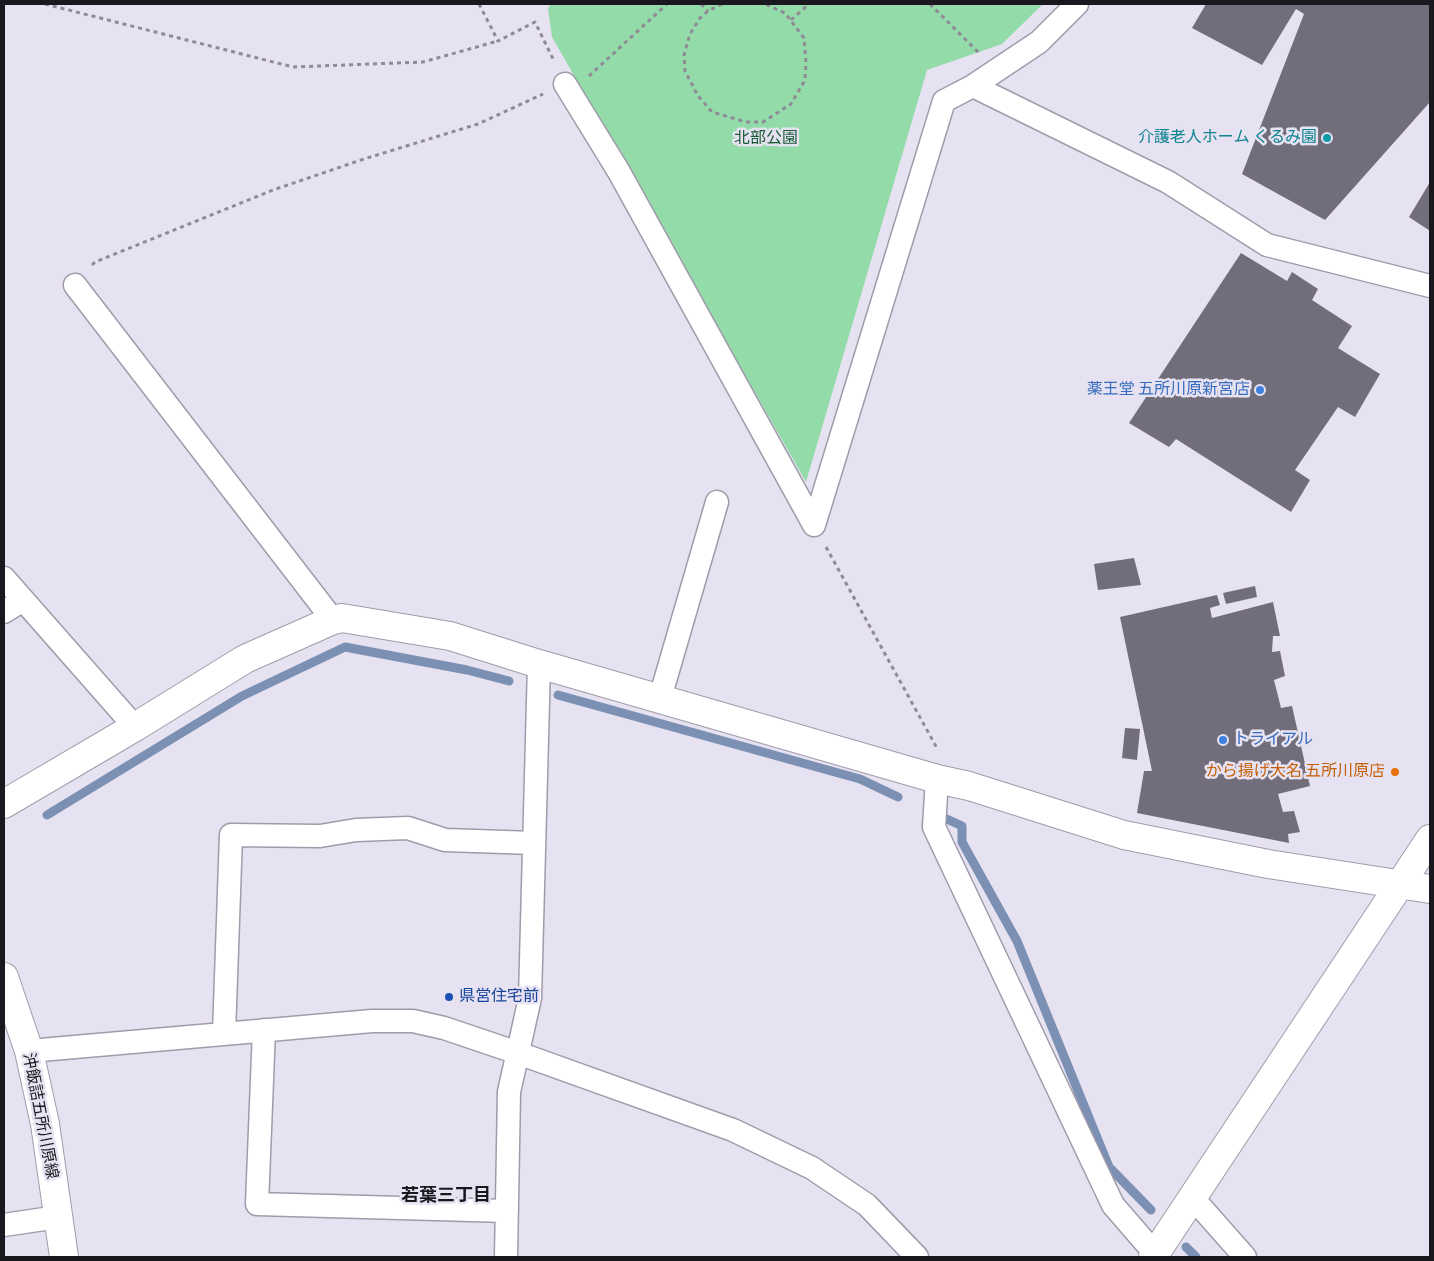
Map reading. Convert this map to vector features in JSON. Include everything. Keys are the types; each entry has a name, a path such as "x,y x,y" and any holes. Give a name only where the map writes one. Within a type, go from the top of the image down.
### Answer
{"street":[{"path":"814,525 944,101 973,86 1039,42 1076,4"},
{"path":"973,86 1168,182 1266,245 1430,286"},
{"path":"567,88 619,172 814,525"},
{"path":"75,285 333,620"},
{"path":"660,698 716,502"},
{"path":"4,578 135,727"},
{"path":"4,612 22,600"},
{"path":"4,804 135,727 245,659 333,620 342,618 450,636 539,664 937,779 969,786 1124,835 1268,864 1430,889"},
{"path":"506,1257 509,1092 530,998 539,664"},
{"path":"937,779 934,827 1113,1205 1156,1256 1192,1198 1430,839"},
{"path":"224,1034 231,835 320,836 356,830 408,828 445,840 534,843"},
{"name":"沖飯詰五所川原線","path":"4,977 29,1052 44,1124 64,1257"},
{"path":"29,1052 372,1021 413,1022 444,1028 733,1130 812,1168 866,1206 917,1257"},
{"path":"264,1030 257,1204 507,1211"},
{"path":"1192,1198 1245,1257"},
{"path":"4,1225 58,1217"}],"path":[{"path":"45,4 293,67 423,62 498,41 535,22 567,88"},
{"path":"479,4 498,41"},
{"path":"75,285 95,262 273,190 364,159 478,124 582,83 668,4"},
{"path":"701,4 708,11"},
{"path":"722,4 708,11 700,18 690,34 684,55 685,70 698,96 712,112 746,122 763,122 777,114 791,104 805,80 804,38 784,12 764,4"},
{"path":"790,20 809,4"},
{"path":"930,4 995,70"},
{"path":"814,525 942,757 937,779"}],"green space":[{"name":"北部公園","path":"550,4 1043,4 1002,44 927,70 806,482 552,37 548,9"}],"building":[{"name":"介護老人ホーム くるみ園","path":"1206,4 1430,4 1430,102 1325,220 1242,174 1304,14 1296,9 1262,65 1192,28"},
{"path":"1430,182 1430,231 1409,217"},
{"name":"薬王堂 五所川原新宮店","path":"1241,253 1287,281 1292,272 1318,289 1312,300 1352,326 1338,348 1380,374 1355,417 1338,407 1295,470 1310,480 1291,512 1176,439 1169,447 1129,423"},
{"path":"1134,558 1141,585 1098,590 1094,564"},
{"path":"1255,586 1257,597 1226,604 1223,593"},
{"name":"トライアル","path":"1217,595 1220,605 1210,608 1212,618 1273,602 1280,636 1273,636 1272,652 1280,651 1285,676 1274,680 1281,708 1292,706 1310,786 1278,794 1283,812 1294,811 1300,832 1288,834 1289,843 1137,813 1144,771 1152,771 1120,617"},
{"path":"1125,728 1140,729 1137,760 1122,758"}],"waterway":[{"path":"47,815 242,696 345,647 467,670 509,681"},
{"path":"558,695 860,779 898,797"},
{"path":"940,816 962,826 962,842 1017,941 1109,1167 1151,1210"},
{"path":"1186,1247 1196,1257"}],"place":[{"name":"介護老人ホーム くるみ園","path":"1327,138"},
{"name":"薬王堂 五所川原新宮店","path":"1260,390"},
{"name":"トライアル","path":"1223,740"},
{"name":"から揚げ大名 五所川原店","path":"1395,772"},
{"name":"県営住宅前","path":"449,997"}],"district":[{"name":"若葉三丁目","path":"446,1196"}]}
